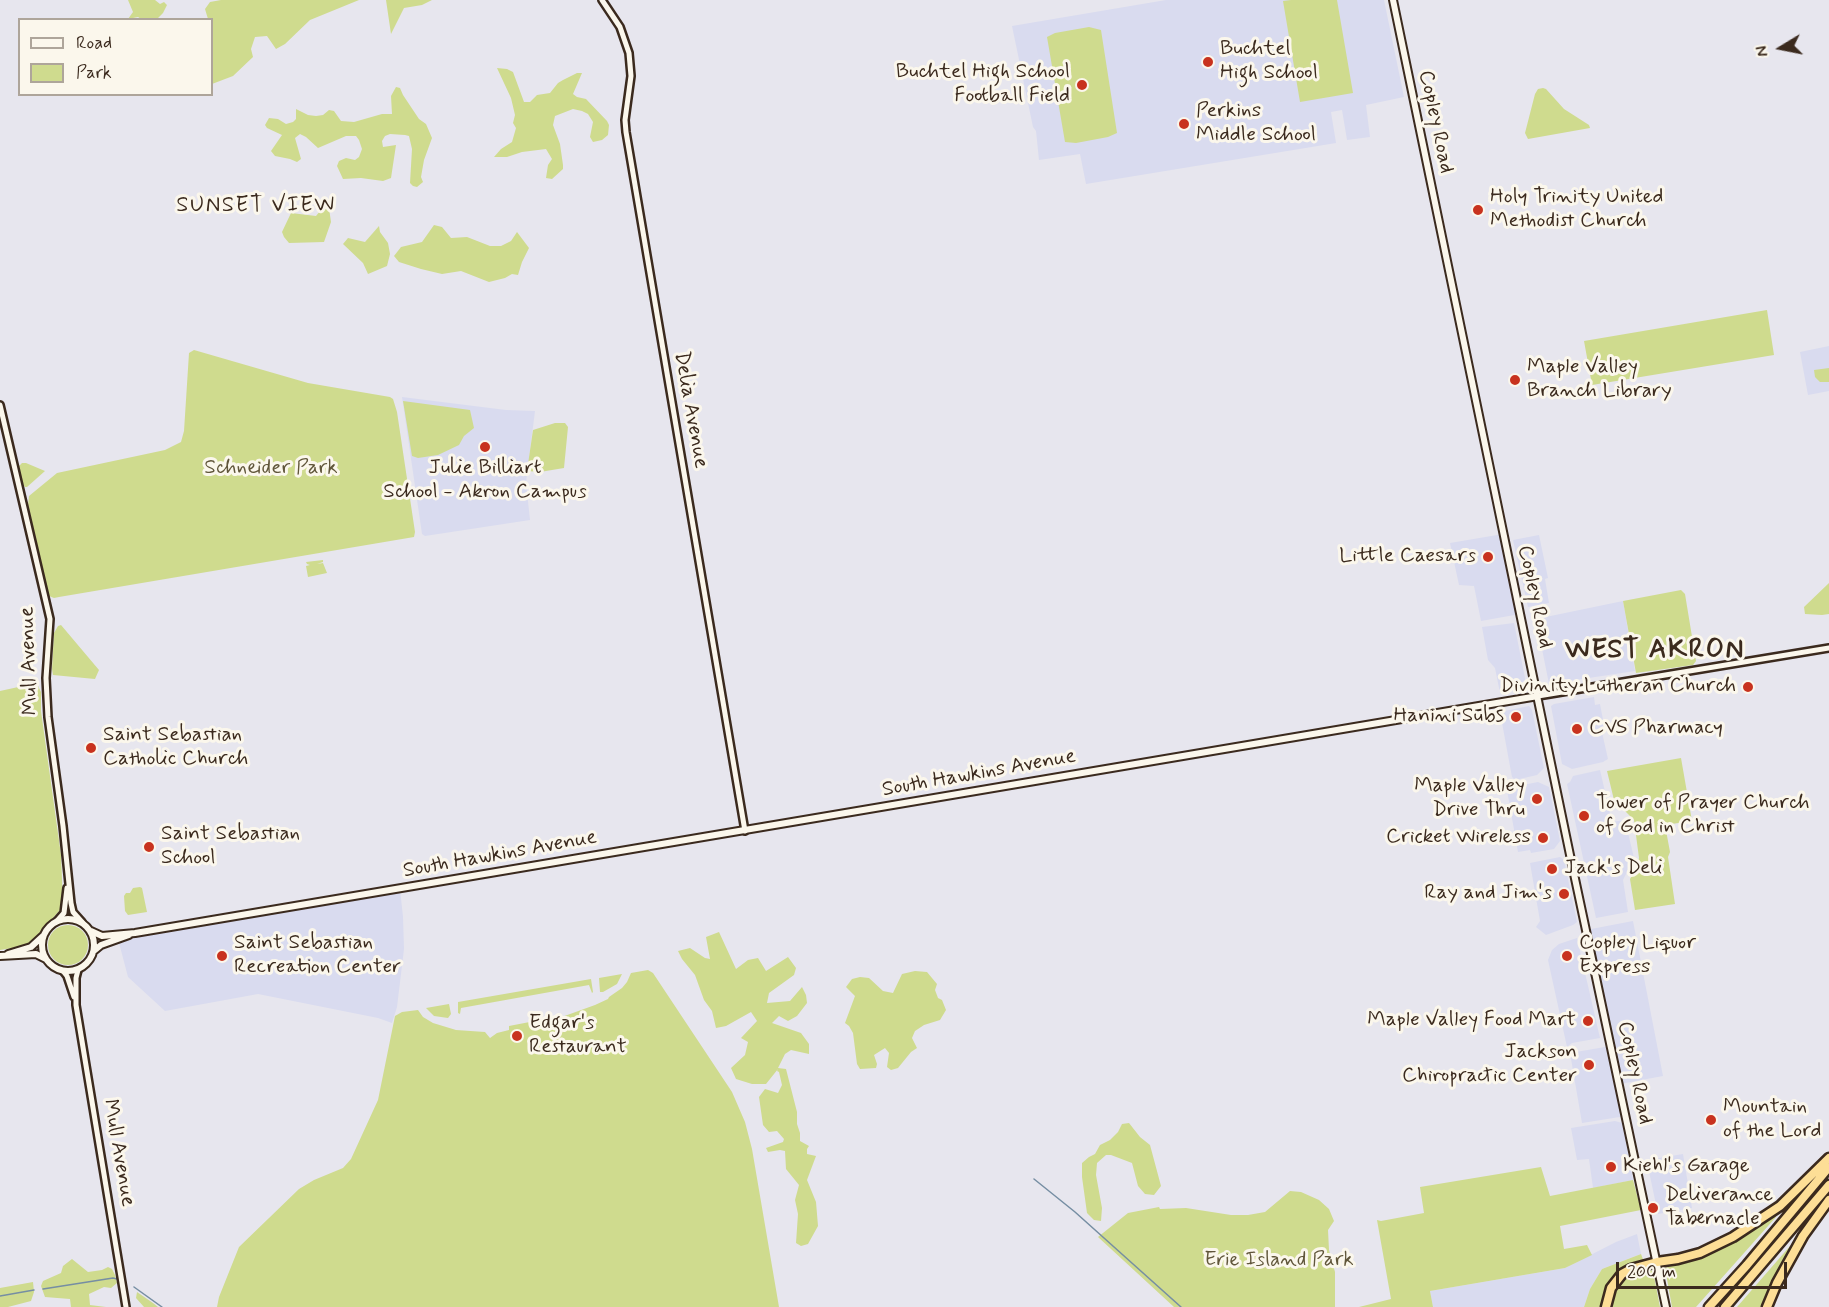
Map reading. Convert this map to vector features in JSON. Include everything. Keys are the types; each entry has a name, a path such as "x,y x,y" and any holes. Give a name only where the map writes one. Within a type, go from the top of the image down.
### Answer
{"highway":[{"path":"1606,1307 1611,1288 1618,1277 1631,1269 1691,1256 1732,1237 1780,1206 1829,1158"},
{"path":"1709,1307 1829,1167"},
{"path":"1725,1307 1829,1185"},
{"path":"1767,1307 1783,1271 1803,1236 1829,1200"}],"main road":[{"name":"Copley Road","path":"1393,0 1666,1307"},
{"name":"South Hawkins Avenue","path":"91,931 102,936 135,933 1538,696"},
{"path":"69,918 82,922 91,931 95,941 89,962 78,970 63,971 36,954 3,955 30,947 57,921 69,918"},
{"name":"South Hawkins Avenue","path":"94,951 101,945 135,933"},
{"path":"44,935 42,947 46,959"}],"street":[{"name":"Delia Avenue","path":"602,0 620,27 629,53 631,76 625,120 626,132 745,831"},
{"name":"Mull Avenue","path":"0,405 50,619 46,704 66,852 68,884 74,912 82,922"},
{"name":"South Hawkins Avenue","path":"1538,696 1829,648"},
{"name":"Mull Avenue","path":"57,921 64,913 68,884"},
{"name":"Mull Avenue","path":"76,1005 78,970"},
{"name":"Mull Avenue","path":"63,971 67,976 76,1005 126,1307"}],"shaded area":[{"name":"Buchtel High School","path":"1166,0 1384,0 1404,97 1366,105 1370,137 1347,140 1342,110 1331,112 1336,143 1086,184 1080,154 1039,160 1036,131 1033,127 1012,26"},
{"path":"1829,346 1829,391 1808,395 1800,352"},
{"path":"402,397 506,410 535,411 526,483 530,520 425,536 422,534"},
{"path":"1503,534 1520,614 1481,621 1474,586 1459,585 1450,543"},
{"path":"1539,535 1548,578 1545,579 1549,603 1528,607 1513,540"},
{"path":"1623,601 1635,671 1549,684 1536,619"},
{"path":"1514,623 1527,688 1500,693 1495,668 1488,660 1482,627"},
{"path":"1594,697 1595,705 1600,704 1604,725 1601,728 1608,759 1572,769 1562,764 1551,706"},
{"path":"1529,706 1532,710 1544,768 1537,775 1515,780 1512,777 1500,712"},
{"path":"1600,770 1612,822 1625,820 1634,858 1623,880 1628,912 1596,918 1567,784 1573,776"},
{"path":"1538,782 1549,787 1560,841 1554,849 1531,853 1530,850 1518,852 1507,790"},
{"path":"1560,857 1564,860 1577,922 1546,935 1536,927 1540,921 1530,863"},
{"path":"400,889 404,949 397,1007 392,1023 378,1018 258,994 165,1011 128,977 118,939 135,933"},
{"path":"1633,921 1663,1076 1620,1084 1626,1116 1582,1123 1570,1053 1611,1046 1586,930"},
{"path":"1577,938 1600,1038 1572,1043 1567,1047 1548,960 1552,950 1559,944"},
{"path":"1615,1121 1622,1123 1633,1180 1593,1188 1589,1159 1577,1160 1571,1128"},
{"path":"1683,1154 1692,1208 1658,1214 1647,1160"},
{"path":"1637,1234 1641,1254 1602,1269 1590,1289 1584,1307 1433,1307 1430,1291 1565,1268"}],"green space":[{"path":"128,0 155,0 167,5 158,18 129,18 133,12"},
{"path":"221,0 359,0 310,20 285,44 276,49 267,36 255,37 251,49 253,57 233,76 213,84 213,18 208,18 205,9 210,2"},
{"path":"386,0 432,0 422,5 404,8 391,34"},
{"path":"1337,0 1353,93 1300,102 1283,1"},
{"name":"Buchtel High School Football Field","path":"1089,27 1101,30 1117,133 1076,143 1065,142 1047,37 1055,33"},
{"path":"497,68 513,72 524,102 530,102 537,95 550,93 558,83 577,73 582,73 573,94 586,99 607,121 608,135 602,140 593,142 590,137 593,122 588,114 582,111 573,109 555,116 553,125 560,144 563,169 552,179 546,178 548,165 552,159 546,149 522,152 507,157 494,157 512,142 516,128 513,123 515,115 511,98"},
{"path":"396,87 400,88 419,119 426,124 432,138 424,160 421,177 423,182 417,187 410,183 412,149 409,136 405,135 390,134 382,141 383,147 396,145 391,178 383,181 361,178 343,179 337,166 339,161 346,158 355,160 362,149 356,136 346,136 318,148 300,134 295,138 301,159 297,162 275,156 271,151 282,135 267,128 265,125 269,118 278,119 286,124 293,122 296,119 296,109 316,116 323,115 329,110 334,111 341,121 354,122 382,114 392,114 391,96"},
{"path":"1543,88 1564,109 1589,125 1590,128 1528,139 1525,133 1535,94 1538,89"},
{"path":"329,208 331,222 324,242 289,243 284,237 282,232 291,213 316,216 320,211"},
{"path":"434,225 442,227 451,238 467,237 490,246 501,246 511,241 517,232 529,248 518,275 512,274 489,282 461,271 442,274 399,262 394,256 401,247 422,242"},
{"path":"379,226 380,232 388,243 390,254 387,266 368,274 363,263 343,244 348,238 365,242"},
{"path":"1767,310 1774,355 1592,385 1584,341"},
{"name":"Schneider Park","path":"194,350 308,383 393,399 397,412 414,537 54,598 49,596 28,505 29,496 57,473 165,450 181,442 184,431 189,353"},
{"path":"1829,368 1829,382 1820,382 1815,377 1814,370"},
{"path":"403,401 470,410 474,428 464,436 459,445 438,455 418,458 412,456"},
{"path":"555,423 565,423 568,427 564,468 540,472 527,471 533,430"},
{"path":"22,463 45,471 27,487 22,483 19,466"},
{"path":"323,560 317,564 323,563 327,573 308,577 306,566 310,565 306,562"},
{"path":"1829,583 1829,614 1805,614 1804,607"},
{"path":"1681,590 1685,594 1696,661 1693,665 1636,673 1623,601"},
{"path":"61,625 99,670 95,679 53,675 54,633"},
{"path":"32,684 38,686 41,692 41,711 61,855 63,903 60,910 30,944 0,950 0,691"},
{"path":"1681,758 1692,821 1665,825 1675,904 1635,910 1630,879 1639,858 1634,820 1614,800 1607,771"},
{"path":"140,887 147,912 128,915 125,911 124,896 133,888"},
{"path":"68,925 76,926 82,931 87,937 87,953 82,959 76,964 68,965 60,964 54,959 49,953 48,945 49,937 54,931 60,926"},
{"path":"719,932 736,969 748,960 758,958 766,971 788,957 796,968 794,975 769,993 767,1003 790,1001 802,987 806,995 807,1003 797,1016 788,1021 779,1016 772,1023 801,1033 809,1044 809,1054 791,1050 785,1054 778,1068 786,1069 797,1112 800,1141 809,1146 807,1154 816,1156 807,1180 816,1202 818,1226 808,1244 801,1246 796,1243 798,1214 795,1200 799,1185 786,1169 785,1151 768,1152 766,1148 783,1142 784,1139 777,1131 769,1132 763,1125 759,1097 765,1089 778,1093 782,1085 778,1069 766,1084 752,1084 736,1079 731,1068 745,1055 748,1042 741,1038 757,1021 751,1012 726,1026 716,1028 712,1011 704,1000 695,975 678,951 690,948 710,959 706,937"},
{"path":"648,970 653,973 732,1092 745,1122 752,1149 779,1307 217,1307 239,1247 299,1189 343,1168 351,1159 378,1100 395,1016 402,1012 418,1010 423,1017 433,1023 456,1030 485,1032 490,1038 497,1033 509,1030 509,1026 540,1020 543,1022 595,1005 608,999 622,988 631,973"},
{"path":"915,971 927,972 937,984 935,990 946,1010 940,1020 924,1025 915,1031 912,1038 917,1048 898,1068 891,1070 887,1067 889,1053 885,1048 874,1055 876,1068 860,1069 857,1064 853,1033 845,1023 855,996 846,987 852,979 869,978 883,991 893,993 902,974"},
{"path":"622,974 617,984 600,992 599,978"},
{"path":"591,979 592,993 589,985 461,1008 460,1014 458,1013 458,1002"},
{"path":"449,1004 451,1014 448,1018 434,1016 426,1008"},
{"path":"1129,1123 1150,1145 1161,1186 1154,1195 1145,1194 1138,1186 1132,1163 1106,1155 1097,1163 1096,1175 1102,1208 1101,1221 1094,1220 1087,1213 1082,1163 1095,1154 1100,1145 1110,1140 1122,1124"},
{"path":"1541,1167 1550,1196 1633,1180 1641,1210 1560,1226 1564,1249 1587,1245 1592,1255 1565,1268 1430,1291 1433,1307 1359,1307 1391,1299 1377,1220 1424,1213 1420,1187"},
{"name":"Erie Island Park","path":"1290,1191 1301,1192 1319,1200 1329,1209 1334,1221 1328,1230 1329,1250 1335,1272 1335,1307 1174,1307 1098,1237 1128,1213 1159,1207 1160,1209 1186,1208 1231,1215 1248,1215 1265,1212"},
{"path":"1774,1214 1776,1217 1696,1307 1672,1307 1665,1268 1704,1256 1738,1240"},
{"path":"1790,1246 1792,1248 1781,1264 1764,1307 1737,1307"},
{"path":"1641,1254 1644,1262 1626,1267 1613,1277 1605,1290 1601,1307 1584,1307 1590,1289 1602,1269"},
{"path":"72,1259 88,1272 108,1267 112,1269 117,1283 111,1288 104,1287 89,1294 90,1305 106,1307 71,1307 70,1299 45,1297 41,1286 43,1281 61,1273 63,1266"},
{"path":"1646,1269 1653,1271 1660,1307 1609,1307 1613,1291 1624,1278"},
{"path":"33,1282 34,1292 31,1301 0,1307 0,1288"},
{"path":"137,1292 158,1307 144,1307 136,1298"}],"waterway":[{"path":"1034,1179 1075,1212 1181,1307"},
{"path":"43,1289 117,1279"},
{"path":"134,1287 162,1307"},
{"path":"0,1296 34,1290"}],"place":[{"name":"Buchtel High School","path":"1208,62"},
{"name":"Buchtel High School Football Field","path":"1082,85"},
{"name":"Perkins Middle School","path":"1184,124"},
{"name":"Holy Trinity United Methodist Church","path":"1478,210"},
{"name":"Maple Valley Branch Library","path":"1515,380"},
{"name":"Julie Billiart School - Akron Campus","path":"485,447"},
{"name":"Little Caesars","path":"1488,557"},
{"name":"Divinity Lutheran Church","path":"1748,687"},
{"name":"Hanini Subs","path":"1516,717"},
{"name":"CVS Pharmacy","path":"1577,729"},
{"name":"Saint Sebastian Catholic Church","path":"91,748"},
{"name":"Maple Valley Drive Thru","path":"1537,799"},
{"name":"Tower of Prayer Church of God in Christ","path":"1584,816"},
{"name":"Cricket Wireless","path":"1543,838"},
{"name":"Saint Sebastian School","path":"149,847"},
{"name":"Jack's Deli","path":"1552,869"},
{"name":"Ray and Jim's","path":"1564,894"},
{"name":"Saint Sebastian Recreation Center","path":"222,956"},
{"name":"Copley Liquor Express","path":"1567,956"},
{"name":"Maple Valley Food Mart","path":"1588,1021"},
{"name":"Edgar's Restaurant","path":"517,1036"},
{"name":"Jackson Chiropractic Center","path":"1589,1065"},
{"name":"Mountain of the Lord","path":"1711,1120"},
{"name":"Kiehl's Garage","path":"1611,1167"},
{"name":"Deliverance Tabernacle","path":"1653,1208"}],"district":[{"name":"SUNSET VIEW","path":"256,206"},
{"name":"WEST AKRON","path":"1655,651"}]}
